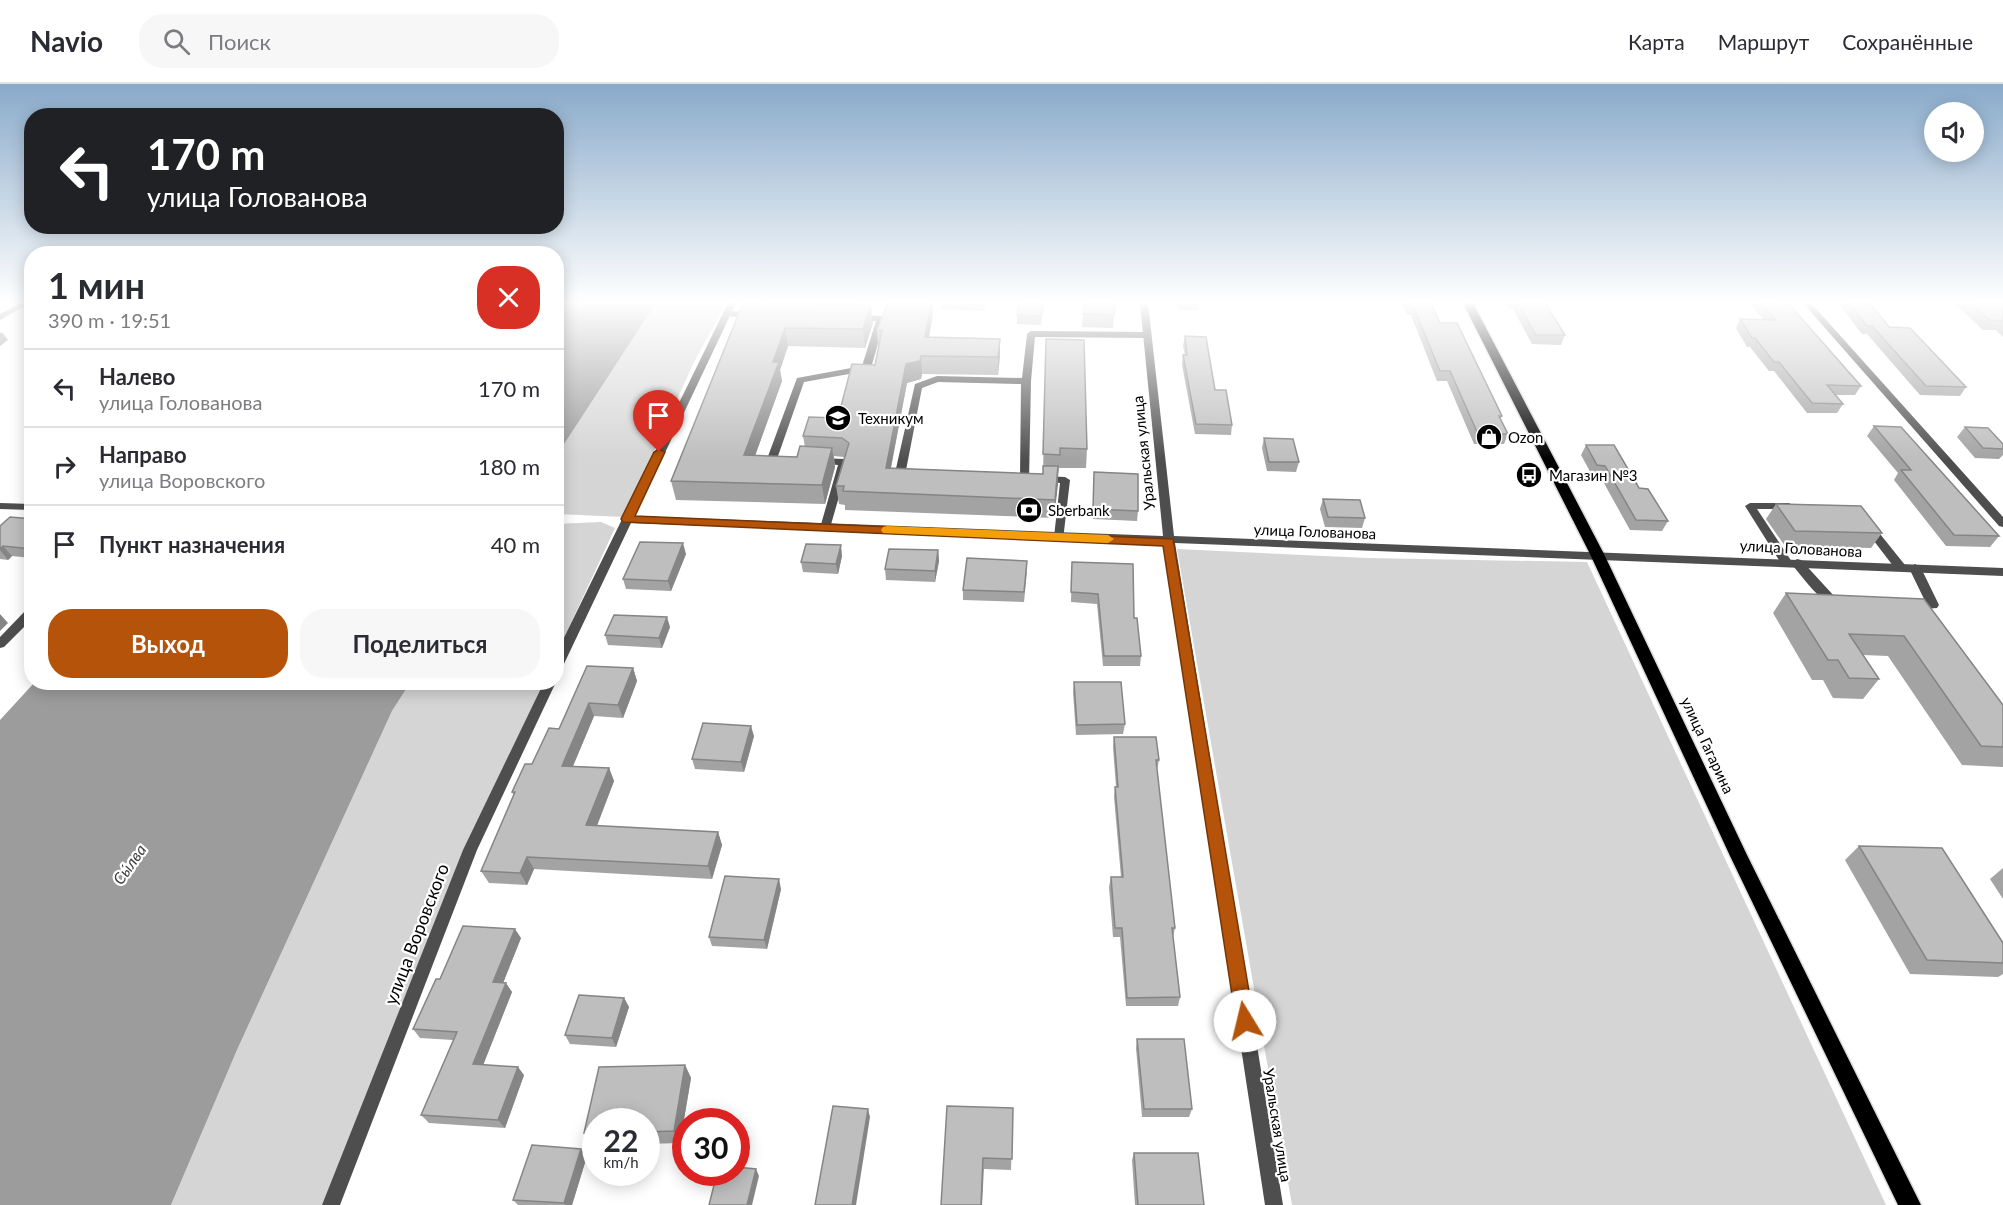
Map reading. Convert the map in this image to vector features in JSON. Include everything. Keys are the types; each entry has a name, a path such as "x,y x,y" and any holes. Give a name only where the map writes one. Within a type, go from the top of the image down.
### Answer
{"main road":[{"name":"улица Гагарина","path":"1495,355 1598,554 1740,858 1910,1205"}],"street":[{"path":"564,651 706,355"},
{"path":"796,460 772,459 800,380 866,368 870,355"},
{"path":"1025,478 1026,381 1029,355"},
{"name":"Уральская улица","path":"1150,355 1169,542 1274,1205"},
{"path":"1853,355 2003,524"},
{"path":"922,474 900,473 918,387 936,380 1026,381"},
{"path":"808,461 844,462 825,528"},
{"path":"1013,478 1065,480 1059,537"},
{"path":"0,506 24,507"},
{"path":"1796,506 1750,506 1791,563 1832,600 1850,605"},
{"path":"1860,515 1901,568"},
{"name":"улица Голованова","path":"627,519 1169,542 1598,554 2003,572"},
{"path":"1902,606 1933,605 1915,568"},
{"path":"0,644 24,619"},
{"name":"улица Воровского","path":"331,1205 470,850 546,690"}],"shaded area":[{"path":"622,355 698,355 624,517 564,514 564,444"},
{"path":"601,522 615,528 564,638 564,524"},
{"path":"1177,549 1368,558 1587,562 1886,1205 1292,1205"},
{"path":"406,690 540,690 470,850 326,1205 171,1205 237,1050 392,711"}],"water":[{"path":"564,355 622,355 564,444"},
{"name":"Сы́лва","path":"28,690 406,690 392,711 237,1050 171,1205 0,1205 0,720"}],"building":[{"path":"722,355 775,355 773,362 779,362 744,455 797,457 800,446 832,448 822,485 671,481"},
{"path":"877,355 998,355 921,356 920,361 906,364 886,468 1043,474 1043,466 1058,466 1055,500 843,491 844,486 836,486 849,443 842,438 803,436 809,417 838,418 852,364 875,365"},
{"path":"1046,355 1084,355 1087,449 1060,448 1060,455 1043,454"},
{"path":"1183,355 1209,355 1215,390 1226,390 1232,425 1196,424"},
{"path":"1433,355 1473,355 1502,416 1499,416 1508,434 1478,434 1450,371 1440,371"},
{"path":"1769,355 1834,355 1861,386 1827,385 1843,404 1812,403 1779,362 1774,362"},
{"path":"1898,355 1936,355 1966,387 1926,386"},
{"path":"1874,426 1901,427 1999,536 1954,535 1901,470 1911,470"},
{"path":"1965,427 1988,428 2003,444 2003,449 1983,448"},
{"path":"1264,438 1293,439 1299,462 1269,462"},
{"path":"1586,445 1614,445 1639,488 1648,489 1668,521 1636,520 1605,466 1597,465"},
{"path":"1094,472 1138,474 1138,511 1093,509"},
{"path":"1323,499 1360,500 1365,518 1328,517"},
{"path":"1776,504 1861,506 1882,533 1795,531"},
{"path":"10,517 24,518 24,548 3,546 0,549 0,526"},
{"path":"640,542 683,543 668,581 623,579"},
{"path":"806,544 841,545 836,564 801,562"},
{"path":"889,549 938,550 935,571 885,569"},
{"path":"967,558 1027,561 1024,592 963,590"},
{"path":"1072,562 1133,564 1134,618 1137,618 1141,656 1104,656 1098,594 1071,592"},
{"path":"1786,593 1924,599 2003,705 2003,747 1981,746 1904,636 1849,634 1879,679 1849,678 1838,660 1828,660"},
{"path":"614,615 667,617 659,638 605,635"},
{"path":"587,666 633,668 618,705 589,703 562,766 609,768 586,825 718,832 708,866 527,857 520,873 481,871 525,764 532,764 549,728 559,729"},
{"path":"1074,682 1121,682 1125,724 1077,725"},
{"path":"703,723 751,726 741,762 692,759"},
{"path":"1114,737 1156,737 1159,760 1156,760 1175,928 1172,928 1180,997 1127,998 1122,928 1115,928 1111,877 1123,877 1115,787 1118,787"},
{"path":"1859,846 1942,848 2003,943 2003,963 1927,960"},
{"path":"725,876 779,879 764,940 709,937"},
{"path":"463,926 515,929 493,982 506,983 473,1064 518,1067 498,1120 421,1115 457,1032 413,1029 436,979 440,979"},
{"path":"579,995 624,998 612,1038 565,1035"},
{"path":"1137,1039 1184,1039 1192,1109 1144,1109"},
{"path":"685,1065 678,1108 672,1108 672,1131 660,1132 660,1108 590,1108 599,1067"},
{"path":"833,1106 868,1109 852,1205 815,1205"},
{"path":"947,1106 1013,1108 1012,1159 983,1158 981,1205 941,1205"},
{"path":"532,1145 581,1149 564,1203 513,1200"},
{"path":"1134,1153 1198,1153 1204,1205 1138,1205"},
{"path":"750,1168 756,1169 747,1205 709,1205 714,1186 750,1186"}],"slow traffic":[{"path":"887,530 1108,539"}],"place":[{"name":"Техникум","path":"838,418"},
{"name":"Ozon","path":"1489,437"},
{"name":"Магазин №3","path":"1529,475"},
{"name":"Sberbank","path":"1029,510"}],"route":[{"path":"659,452 627,519 1169,542 1245,1021"}]}
